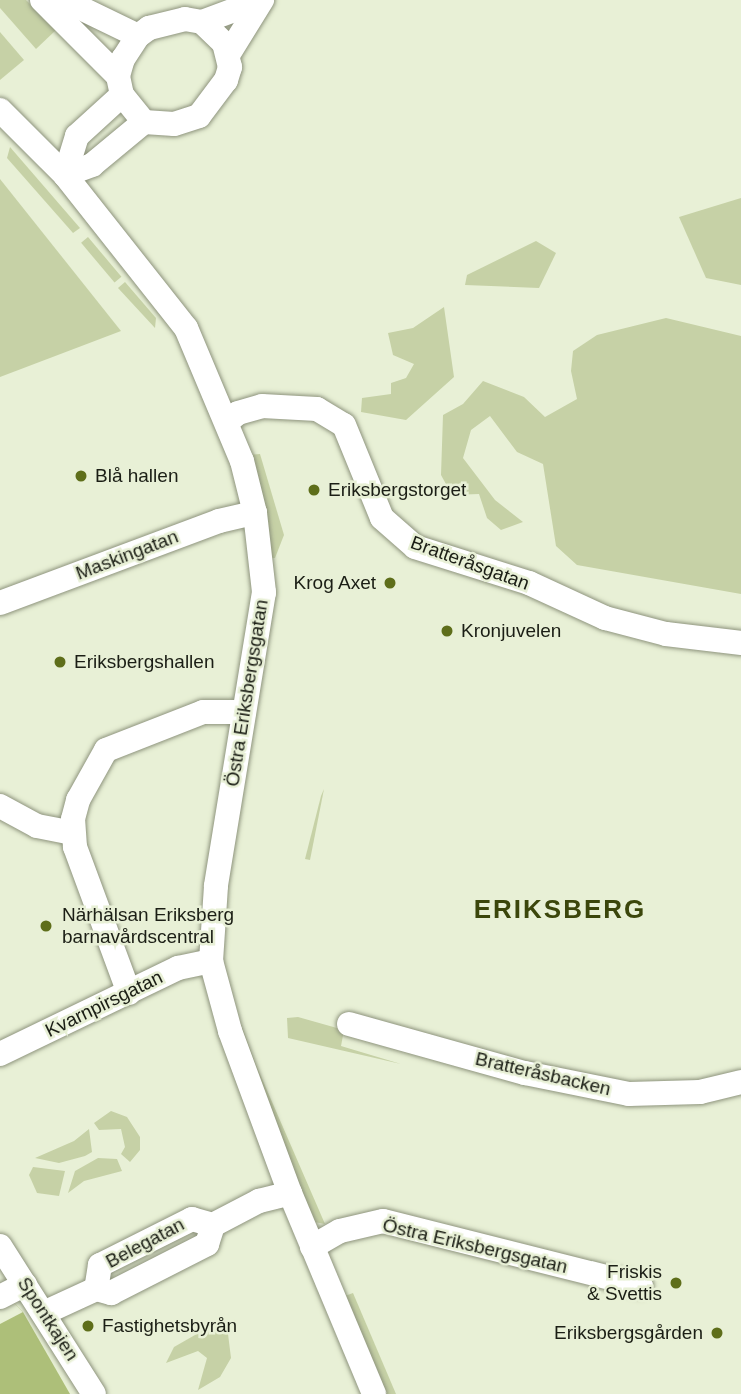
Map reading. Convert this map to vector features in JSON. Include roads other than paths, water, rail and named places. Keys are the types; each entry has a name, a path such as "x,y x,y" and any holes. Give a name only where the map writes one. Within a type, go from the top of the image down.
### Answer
{"street":[{"path":"42,0 120,86 144,122"},
{"path":"64,0 138,36"},
{"path":"65,174 77,136 120,86 138,36 166,23 202,22 262,0"},
{"path":"65,174 92,165 144,122 174,124 199,116 226,80 228,55 262,0"},
{"path":"202,22 214,30 228,55"},
{"name":"Östra Eriksbergsgatan","path":"0,110 65,174 187,328 228,422 255,513 264,592 216,886 211,961 230,1031 290,1193 374,1394"},
{"name":"Bratteråsgatan","path":"228,422 238,412 262,405 317,409 344,425 382,518 415,547 529,583 605,618 666,634 741,643"},
{"name":"Maskingatan","path":"0,603 219,521 255,513"},
{"path":"129,993 105,937 72,833 78,800 106,750 203,712 244,712"},
{"path":"0,806 37,826 72,833"},
{"name":"Kvarnpirsgatan","path":"0,1054 178,968 211,961"},
{"name":"Bratteråsbacken","path":"349,1024 525,1073 629,1094 700,1092 741,1082"},
{"name":"Belegatan","path":"46,1312 96,1289 100,1265 192,1219 213,1225 259,1201 290,1193"},
{"name":"Östra Eriksbergsgatan","path":"312,1247 340,1231 383,1221 641,1286"},
{"name":"Spontkajen","path":"0,1246 46,1312 94,1394"},
{"path":"0,1297 25,1284"}],"place":[{"name":"Blå hallen","path":"81,476"},
{"name":"Eriksbergstorget","path":"314,490"},
{"name":"Krog Axet","path":"390,583"},
{"name":"Kronjuvelen","path":"447,631"},
{"name":"Eriksbergshallen","path":"60,662"},
{"name":"Närhälsan Eriksberg barnavårdscentral","path":"46,926"},
{"name":"Friskis & Svettis","path":"676,1283"},
{"name":"Fastighetsbyrån","path":"88,1326"},
{"name":"Eriksbergsgården","path":"717,1333"}],"district":[{"name":"ERIKSBERG","path":"560,910"}]}
